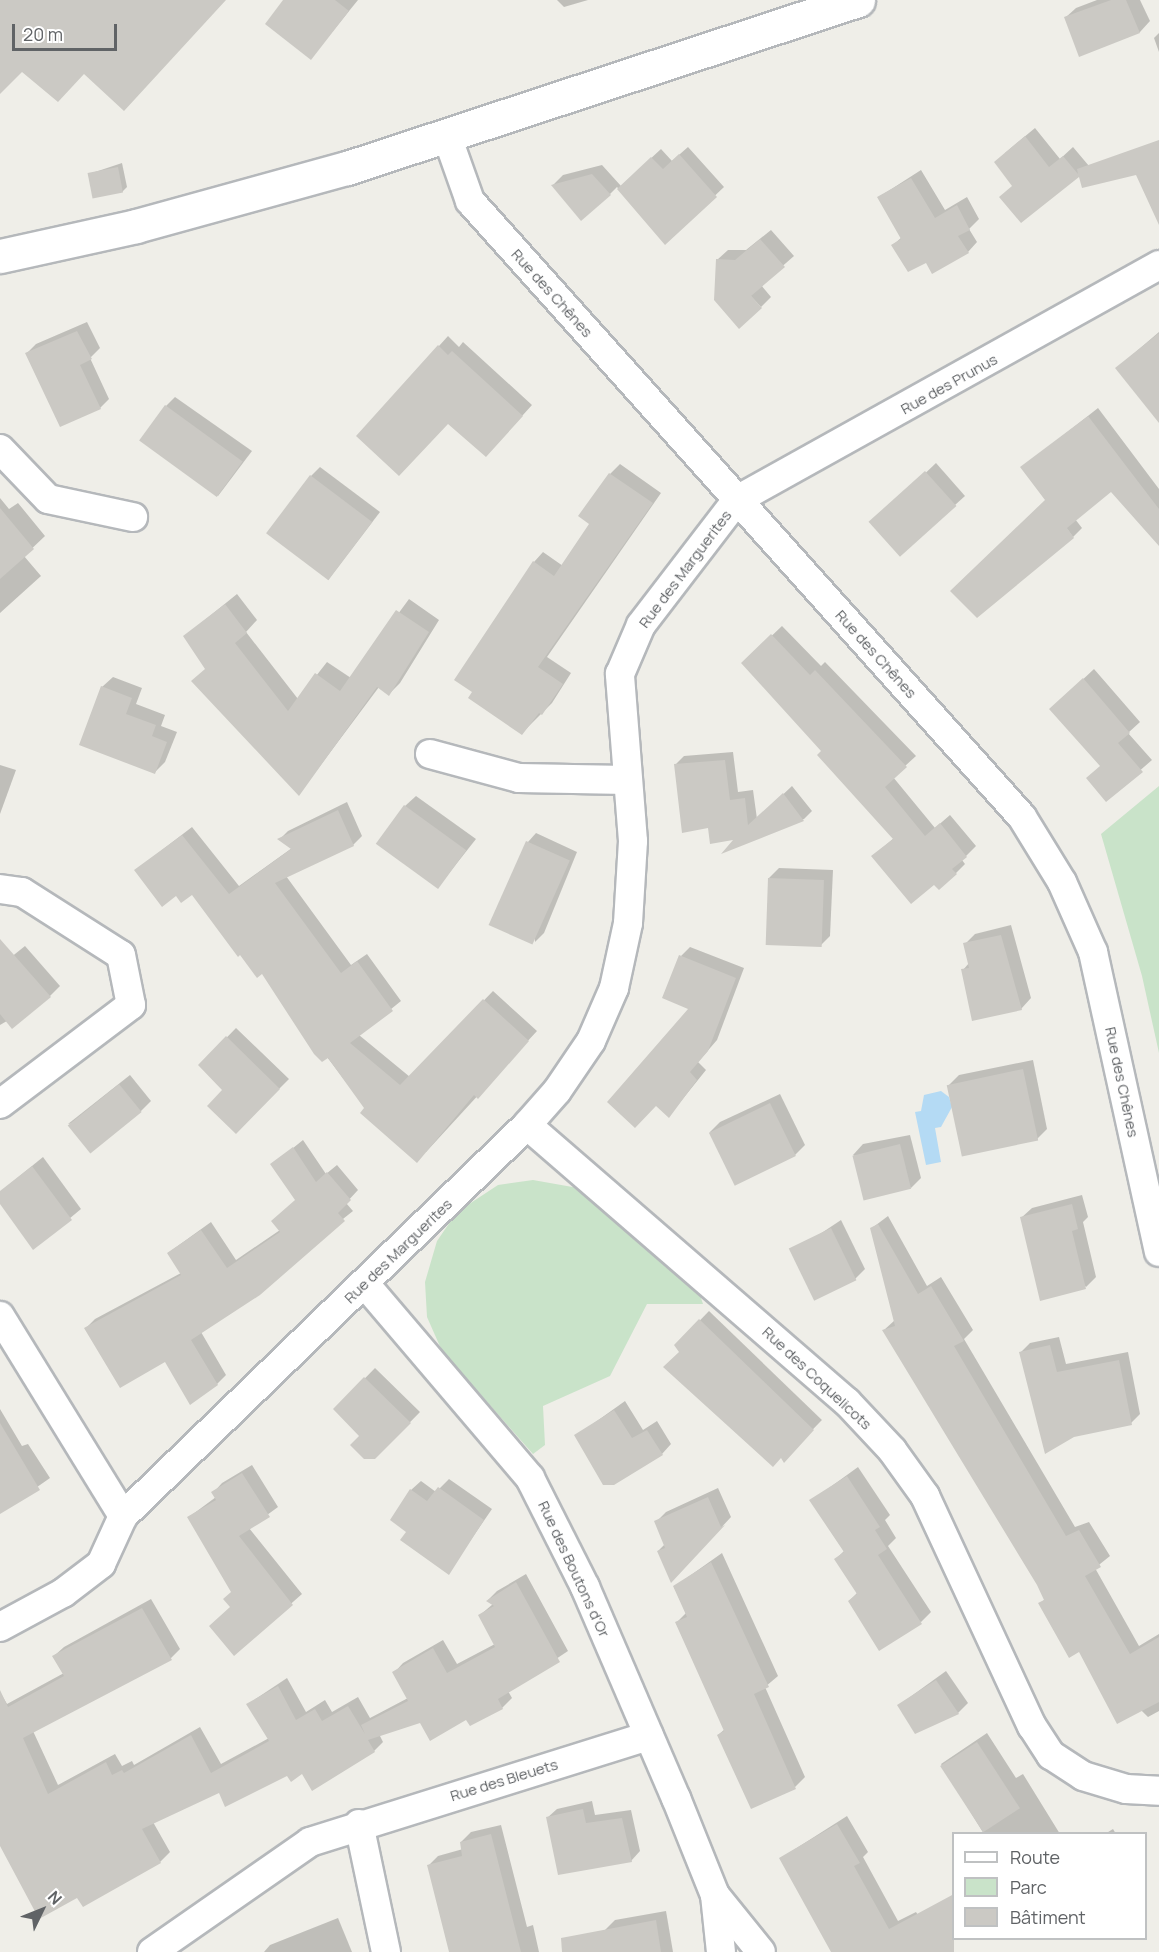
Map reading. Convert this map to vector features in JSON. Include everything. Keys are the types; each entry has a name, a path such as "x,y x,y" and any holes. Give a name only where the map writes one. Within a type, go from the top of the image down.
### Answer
{"main road":[{"path":"0,256 258,194 447,136 858,0"}],"street":[{"name":"Rue des Chênes","path":"447,136 470,201 1022,817 1062,882 1093,952 1159,1252"},
{"name":"Rue des Prunus","path":"737,500 1159,265"},
{"path":"0,449 48,499 134,517"},
{"name":"Rue des Marguerites","path":"0,1627 63,1593 101,1564 123,1516 527,1125 557,1091 591,1041 614,988 629,912 633,842 620,674 640,625 737,500"},
{"path":"430,754 519,778 627,780"},
{"path":"0,889 22,892 121,955 131,1005 0,1104"},
{"name":"Rue des Coquelicots","path":"527,1125 838,1394 892,1450 926,1496 1032,1726 1051,1755 1083,1776 1126,1789 1159,1791"},
{"name":"Rue des Boutons d'Or","path":"365,1284 530,1478 585,1587 715,1895 722,1952"},
{"path":"0,1317 123,1516"},
{"name":"Rue des Bleuets","path":"152,1952 310,1842 359,1824 649,1736"},
{"path":"359,1824 386,1952"},
{"name":"Rue des Boutons d'Or","path":"715,1895 760,1952"}],"green space":[{"path":"1159,786 1159,1053 1142,976 1101,834"},
{"path":"533,1180 578,1188 697,1286 703,1304 647,1304 610,1376 543,1406 545,1445 533,1454 442,1351 427,1317 425,1282 437,1241 457,1212 498,1185"}],"water":[{"path":"941,1091 949,1097 952,1107 941,1127 935,1128 941,1162 926,1165 915,1112 921,1111 924,1095"}],"building":[{"path":"0,0 226,0 124,111 84,74 58,102 22,72 0,94"},
{"path":"283,0 335,0 349,11 311,60 265,24"},
{"path":"1111,0 1126,0 1140,33 1079,57 1064,17"},
{"path":"1025,136 1049,167 1063,156 1078,174 1077,169 1159,140 1159,225 1136,175 1082,188 1079,177 1021,223 999,197 1012,186 994,162"},
{"path":"679,154 717,197 665,245 617,189 651,157 663,169"},
{"path":"118,167 123,193 93,198 88,173"},
{"path":"592,174 611,195 581,221 551,185"},
{"path":"911,178 935,218 957,205 970,230 958,236 969,253 932,274 926,263 908,272 891,245 901,239 877,197"},
{"path":"760,239 785,267 751,296 762,308 739,329 714,300 716,259 735,260"},
{"path":"77,331 92,359 80,365 101,409 60,427 25,353"},
{"path":"1159,333 1159,423 1115,368"},
{"path":"438,345 448,355 452,351 523,416 486,457 448,424 399,476 356,436"},
{"path":"165,405 243,461 217,497 139,441"},
{"path":"1088,416 1159,509 1159,546 1111,492 1067,528 1074,538 977,618 950,591 1045,500 1020,467"},
{"path":"925,471 956,506 900,557 869,522"},
{"path":"609,473 653,503 538,667 563,684 542,715 539,713 522,735 468,698 472,692 454,680 533,561 554,576 589,524 578,516"},
{"path":"310,475 372,522 328,580 266,533"},
{"path":"0,508 34,549 0,579"},
{"path":"225,604 247,633 235,643 288,711 315,673 340,691 396,610 429,632 389,696 377,687 299,796 191,681 205,669 183,636"},
{"path":"771,634 810,675 815,670 907,767 885,787 925,836 940,823 967,857 952,869 957,874 939,890 934,885 911,904 871,856 893,839 817,755 821,751 741,663"},
{"path":"1083,678 1130,733 1118,743 1143,772 1106,802 1086,778 1100,766 1049,709"},
{"path":"101,686 132,698 126,714 156,725 152,736 167,742 155,774 79,745"},
{"path":"725,760 730,800 745,798 748,825 783,793 804,821 721,854 733,840 710,844 708,828 682,833 674,764"},
{"path":"404,805 466,850 438,889 376,844"},
{"path":"338,810 354,846 275,883 341,973 357,961 393,1011 350,1043 400,1085 483,999 529,1041 478,1099 474,1095 417,1163 360,1113 364,1108 328,1058 322,1062 314,1054 262,974 257,978 240,955 238,957 192,895 181,903 176,896 162,907 134,870 182,835 229,894 291,849 277,839"},
{"path":"526,841 570,861 532,945 489,925"},
{"path":"768,878 824,880 822,947 766,945"},
{"path":"1001,935 1022,1010 972,1021 961,969 969,968 963,943"},
{"path":"0,939 51,997 12,1029 0,1014"},
{"path":"679,955 736,978 708,1051 690,1072 697,1080 669,1118 656,1106 635,1128 607,1102 688,1009 662,998"},
{"path":"226,1036 280,1089 236,1134 207,1106 222,1090 198,1065"},
{"path":"1023,1069 1038,1140 962,1157 947,1085"},
{"path":"119,1084 142,1112 90,1154 68,1126"},
{"path":"770,1103 796,1156 735,1186 709,1133"},
{"path":"900,1144 911,1189 864,1200 852,1156"},
{"path":"293,1147 316,1182 327,1172 351,1200 338,1213 345,1221 260,1295 191,1340 218,1385 190,1405 165,1362 120,1388 84,1328 181,1275 167,1253 201,1230 227,1268 280,1232 271,1221 295,1200 270,1164"},
{"path":"32,1166 72,1220 33,1250 0,1204 0,1191"},
{"path":"1072,1204 1078,1229 1072,1231 1086,1289 1040,1301 1020,1217"},
{"path":"878,1224 918,1294 931,1286 964,1341 954,1346 1066,1536 1079,1530 1101,1567 1085,1576 1130,1654 1159,1637 1159,1702 1117,1724 1079,1652 1069,1658 1038,1603 1044,1600 1037,1585 882,1330 895,1326 870,1228"},
{"path":"831,1228 856,1280 814,1301 789,1249"},
{"path":"699,1319 814,1430 784,1463 781,1458 773,1467 663,1367 679,1352 674,1345"},
{"path":"1050,1345 1057,1372 1119,1360 1132,1425 1074,1437 1045,1454 1019,1352"},
{"path":"364,1377 411,1423 375,1459 364,1459 350,1445 359,1436 333,1409"},
{"path":"614,1410 632,1438 647,1430 663,1455 614,1485 603,1485 574,1435"},
{"path":"0,1423 40,1490 0,1514"},
{"path":"242,1473 270,1517 239,1536 293,1605 234,1656 209,1626 230,1607 223,1599 231,1592 187,1517 216,1500 211,1492"},
{"path":"847,1476 880,1527 875,1530 887,1549 878,1555 922,1624 879,1651 848,1601 857,1594 834,1559 844,1552 809,1500"},
{"path":"438,1487 484,1520 449,1575 400,1540 406,1532 390,1520 410,1489 427,1501"},
{"path":"708,1497 721,1527 725,1525 671,1583 657,1551 665,1548 654,1521"},
{"path":"711,1562 769,1687 754,1694 796,1789 751,1809 717,1735 724,1731 675,1622 687,1617 673,1586"},
{"path":"516,1582 560,1662 498,1699 503,1709 470,1726 466,1720 430,1741 420,1723 368,1740 375,1752 312,1791 302,1774 291,1782 287,1776 225,1807 219,1793 142,1829 161,1863 83,1907 77,1898 39,1919 0,1846 0,1690 8,1707 64,1676 52,1656 142,1608 172,1660 23,1738 48,1794 106,1762 112,1775 122,1770 124,1773 191,1735 211,1773 269,1741 246,1704 278,1686 296,1720 315,1709 322,1721 348,1706 365,1734 361,1725 408,1701 392,1672 433,1648 447,1673 495,1647 478,1615 494,1606 486,1601"},
{"path":"936,1680 959,1714 915,1734 897,1705"},
{"path":"977,1742 1020,1808 983,1832 940,1766"},
{"path":"583,1809 586,1823 622,1818 632,1862 558,1875 546,1817"},
{"path":"837,1824 860,1863 854,1866 889,1929 952,1895 954,1952 831,1952 779,1858"},
{"path":"491,1834 521,1952 449,1952 427,1865 462,1856 460,1842"},
{"path":"656,1920 661,1952 562,1952 561,1938"}]}
